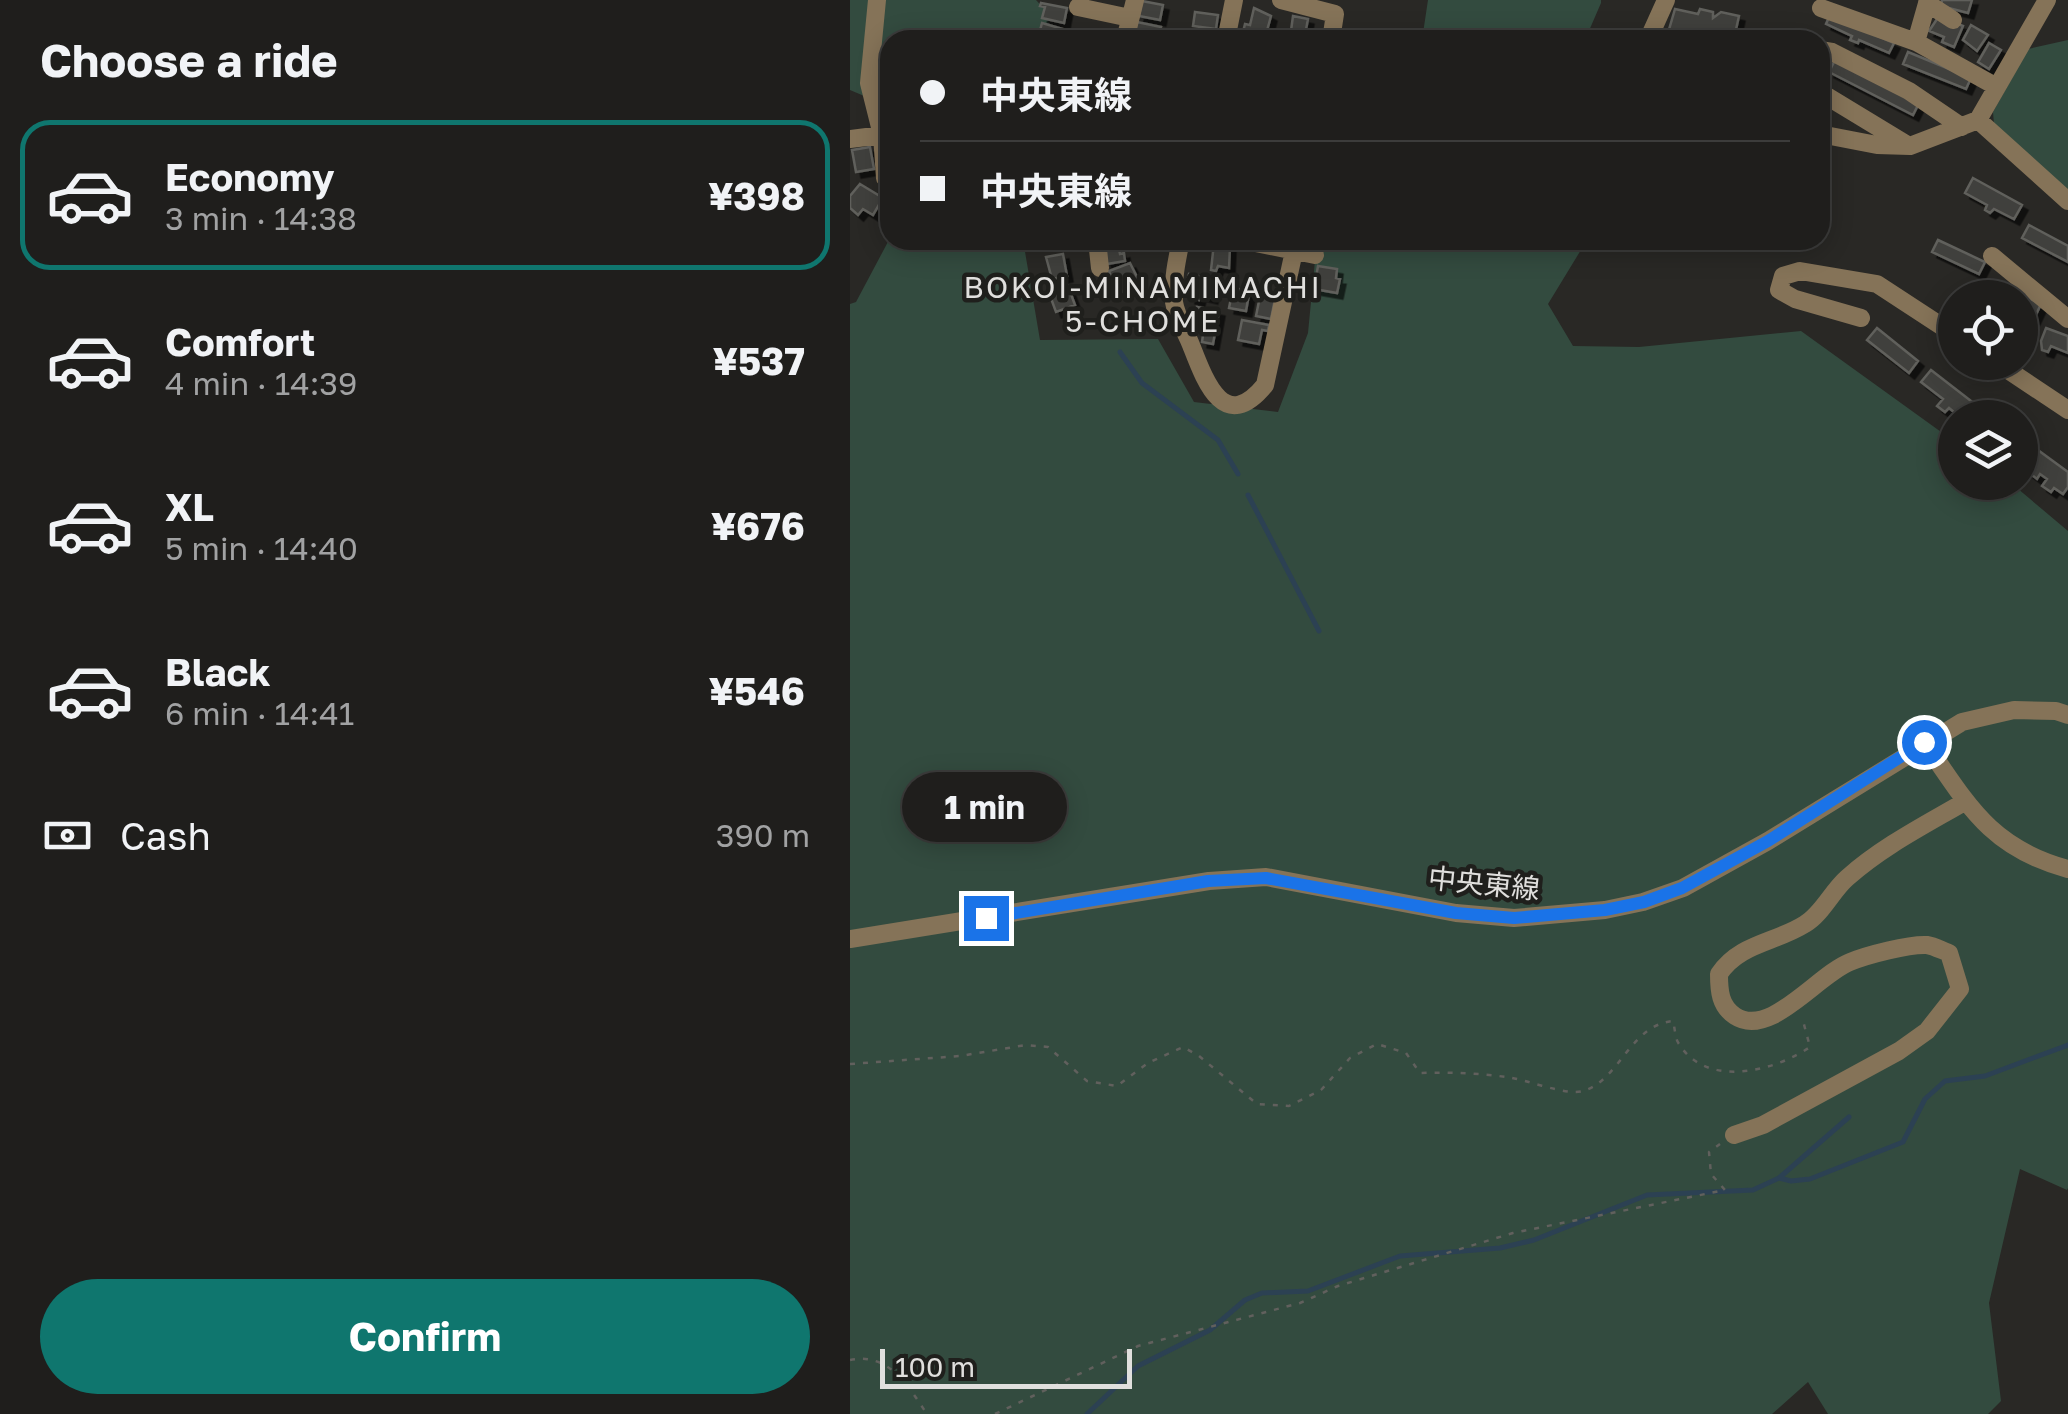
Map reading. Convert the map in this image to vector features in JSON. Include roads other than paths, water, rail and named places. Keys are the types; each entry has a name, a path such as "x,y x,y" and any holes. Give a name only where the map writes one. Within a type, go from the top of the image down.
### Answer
{"street":[{"path":"877,0 869,83 880,127"},
{"path":"1228,30 1234,0"},
{"path":"1281,0 1335,14 1333,30"},
{"path":"1652,30 1666,0"},
{"path":"1830,136 1876,145 1910,146 1970,124 1998,87 2047,0"},
{"path":"1916,42 1927,2 1954,20"},
{"path":"1078,7 1132,9"},
{"path":"1821,8 1916,42 1998,87"},
{"path":"1830,52 1970,124 2068,201"},
{"path":"1830,98 1910,146"},
{"path":"850,139 880,135"},
{"path":"1097,250 1100,268"},
{"path":"1181,250 1174,303 1208,388 1218,400 1233,404 1253,400 1265,385 1294,251"},
{"path":"1289,250 1315,255"},
{"path":"1992,256 2068,320"},
{"path":"1861,318 1779,290 1782,276 1800,272 1877,284 1938,325"},
{"path":"2023,380 2068,410"},
{"name":"中央東線","path":"850,939 1208,881 1266,878 1456,913 1558,916 1605,910 1644,902 1682,888 1768,841 1962,722 2014,710 2068,715"},
{"path":"1924,742 1966,802 1998,836 2016,850 2068,869"},
{"path":"1734,1135 1775,1119 1899,1051 1927,1031 1960,989 1950,953 1927,945 1849,962 1818,980 1793,1003 1762,1020 1737,1018 1722,1004 1719,974 1728,961 1754,945 1808,923 1843,881 1869,860 1966,802"}],"waterway":[{"path":"1120,352 1142,383 1218,440 1238,474"},
{"path":"1248,495 1319,631"},
{"path":"1087,1414 1138,1366 1210,1330 1245,1300 1262,1293 1308,1291 1400,1256 1500,1248 1534,1240 1647,1195 1753,1190 1779,1178 1810,1179 1903,1142 1925,1099 1945,1081 1985,1076 2068,1045"},
{"path":"1779,1178 1849,1117"}],"district":[{"name":"BOKOI-MINAMIMACHI 5-CHOME","path":"1143,304"}]}
